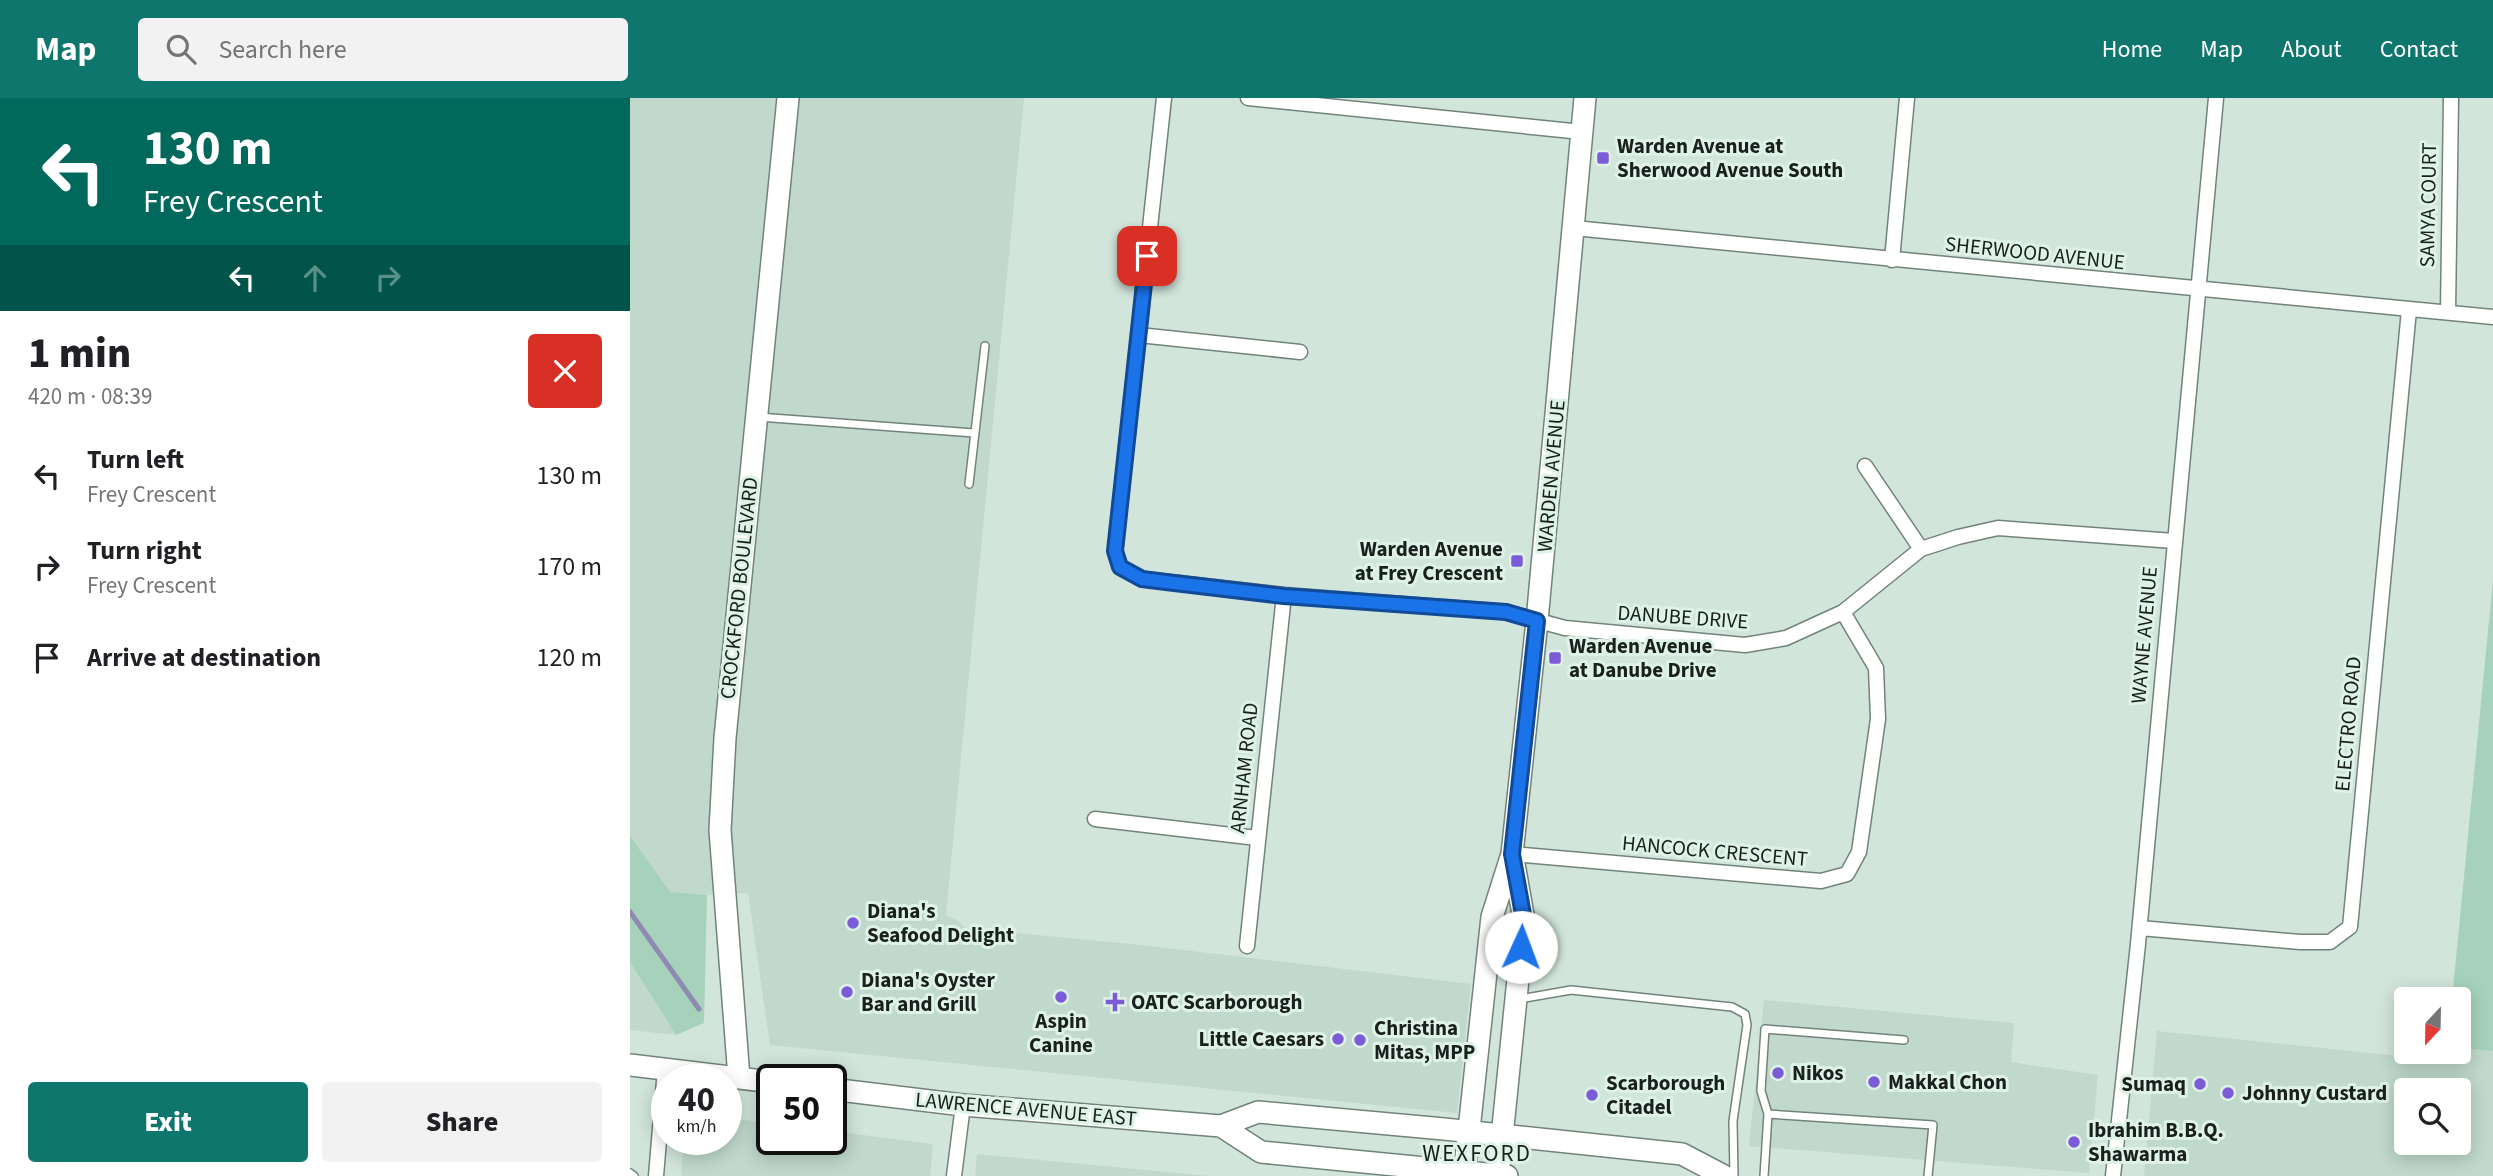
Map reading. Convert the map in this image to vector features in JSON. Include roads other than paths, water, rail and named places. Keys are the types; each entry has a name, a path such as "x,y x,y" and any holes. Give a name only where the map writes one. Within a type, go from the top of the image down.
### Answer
{"main road":[{"name":"CROCKFORD BOULEVARD","path":"738,1064 720,830 725,738 788,98"},
{"name":"WARDEN AVENUE","path":"1464,1175 1492,917 1512,854 1537,621 1585,98"},
{"name":"WARDEN AVENUE","path":"1498,1176 1524,920 1512,854"},
{"path":"630,1065 651,1067"},
{"name":"LAWRENCE AVENUE EAST","path":"847,1091 963,1105 1221,1126 1258,1112 1501,1135 1682,1154 1724,1176"},
{"name":"LAWRENCE AVENUE EAST","path":"1221,1126 1261,1152 1348,1164 1464,1175 1507,1176"}],"street":[{"name":"DANUBE DRIVE","path":"1164,98 1115,551 1120,567 1142,579 1284,596 1499,612 1565,628 1745,645 1786,638 1843,612 1920,549 1998,528 2174,541"},
{"path":"1248,98 1582,132"},
{"path":"1892,260 1907,98"},
{"name":"WAYNE AVENUE","path":"2113,1176 2140,928 2216,98"},
{"name":"SAMYA COURT","path":"2448,312 2451,98"},
{"name":"SHERWOOD AVENUE","path":"1574,228 2493,317"},
{"name":"ELECTRO ROAD","path":"2140,928 2300,942 2330,942 2350,927 2409,310"},
{"path":"1139,335 1300,352"},
{"path":"1865,466 1920,549"},
{"name":"ARNHAM ROAD","path":"1247,946 1284,596"},
{"name":"HANCOCK CRESCENT","path":"1512,854 1821,881 1847,874 1859,852 1878,719 1876,668 1843,612"},
{"path":"1095,819 1257,838"},
{"path":"954,1176 963,1105"},
{"path":"656,1176 658,1155"}],"lane":[{"path":"969,484 985,345"},
{"path":"756,416 974,433"},
{"path":"1515,1000 1571,990 1732,1006 1745,1014 1747,1025 1733,1121 1734,1176"},
{"path":"1764,1176 1768,1114 1760,1091 1765,1029 1904,1040"},
{"path":"1768,1114 1933,1125 1927,1176"},
{"path":"630,1173 635,1176"}],"waterway":[{"path":"630,912 699,1009"}],"place":[{"name":"Warden Avenue at Sherwood Avenue South","path":"1603,158"},
{"name":"Warden Avenue at Frey Crescent","path":"1517,561"},
{"name":"Warden Avenue at Danube Drive","path":"1555,658"},
{"name":"Diana's Seafood Delight","path":"853,923"},
{"name":"Diana's Oyster Bar and Grill","path":"847,992"},
{"name":"Aspin Canine","path":"1061,997"},
{"name":"OATC Scarborough","path":"1115,1002"},
{"name":"Little Caesars","path":"1338,1039"},
{"name":"Christina Mitas, MPP","path":"1360,1040"},
{"name":"Nikos","path":"1778,1073"},
{"name":"Makkal Chon","path":"1874,1082"},
{"name":"Sumaq","path":"2200,1084"},
{"name":"Johnny Custard","path":"2228,1093"},
{"name":"Scarborough Citadel","path":"1592,1095"},
{"name":"Ibrahim B.B.Q. Shawarma","path":"2074,1142"}],"district":[{"name":"WEXFORD","path":"1477,1153"}]}
